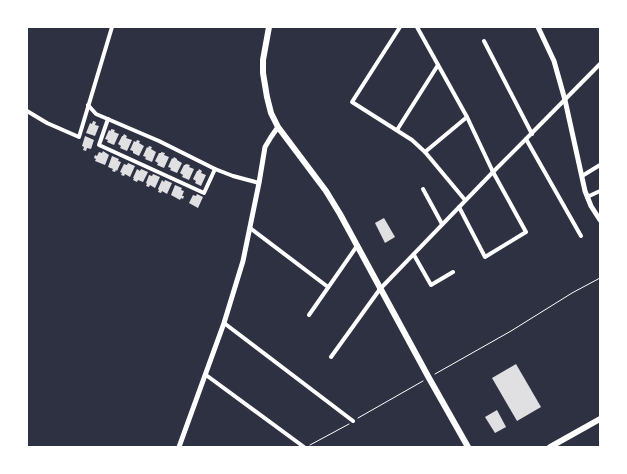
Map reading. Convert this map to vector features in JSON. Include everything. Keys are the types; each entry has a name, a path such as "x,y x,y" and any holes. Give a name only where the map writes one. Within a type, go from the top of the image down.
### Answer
{"main road":[{"path":"269,27 263,60 263,73 271,113 278,127 326,191 340,214 468,447"},
{"path":"550,447 600,419"}],"street":[{"path":"27,111 47,123 79,137 112,27"},
{"path":"400,27 352,102 412,140 426,152 465,200"},
{"path":"417,27 467,117 493,172 526,232 485,257 459,207"},
{"path":"538,27 554,61 565,100 588,197 591,206 600,220"},
{"path":"484,41 532,134"},
{"path":"331,357 380,289 465,200 600,64"},
{"path":"397,130 438,65"},
{"path":"88,105 96,114 159,141 215,169 233,176 259,183"},
{"path":"426,152 467,117"},
{"path":"108,119 99,145 204,193 215,169"},
{"path":"180,447 224,323 243,261 265,147 278,127"},
{"path":"526,139 580,236"},
{"path":"582,176 600,165"},
{"path":"423,189 442,224"},
{"path":"588,197 600,191"},
{"path":"250,228 328,287"},
{"path":"309,315 357,246"},
{"path":"414,255 431,285 453,272"},
{"path":"224,323 353,421"},
{"path":"206,375 305,447"}],"path":[{"path":"305,447 429,378 600,278"}],"building":[{"path":"93,121 96,122 95,125 99,126 95,136 86,133 90,123 92,124"},
{"path":"111,129 115,130 114,132 119,134 114,145 107,142 108,140 105,139 109,130 111,131"},
{"path":"124,134 127,136 126,138 132,140 127,151 120,148 121,146 118,144"},
{"path":"85,136 94,140 91,149 87,148 86,151 83,150 84,147 82,146"},
{"path":"137,140 144,146 139,156 130,150 134,141 136,142"},
{"path":"149,146 156,152 152,162 145,159 146,157 143,156 147,147 148,148"},
{"path":"103,151 109,155 105,165 95,161 96,159 94,158 95,155 97,156 99,152 102,153"},
{"path":"161,152 165,153 164,155 169,157 164,168 157,165 158,163 155,161"},
{"path":"112,156 119,159 118,161 121,162 117,171 116,170 115,172 112,171 113,169 108,167"},
{"path":"174,157 182,163 177,173 170,170 171,168 168,167 172,158 173,159"},
{"path":"128,163 135,166 130,177 125,174 124,176 121,175 122,173 120,172 124,164 127,165"},
{"path":"186,164 190,165 189,167 194,169 189,180 182,177 183,175 180,173"},
{"path":"137,169 148,172 143,182 133,180"},
{"path":"199,169 202,171 201,173 206,175 201,186 195,183 196,181 193,179"},
{"path":"153,174 160,177 155,188 150,185 149,187 146,186 149,175 152,176"},
{"path":"162,180 164,182 165,180 172,183 167,194 162,191 161,193 158,192"},
{"path":"175,185 182,188 181,190 184,191 182,196 184,196 183,199 181,198 180,200 171,195"},
{"path":"197,194 203,197 198,208 189,203 193,195 196,196"},
{"path":"384,218 395,237 385,243 375,223"},
{"path":"516,364 541,407 517,421 492,378"},
{"path":"497,410 506,427 495,433 485,417"}]}
